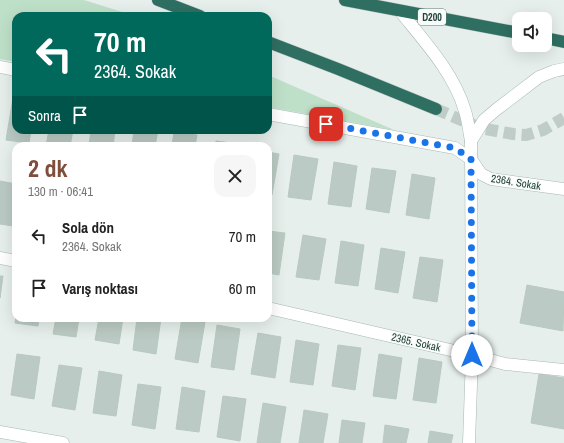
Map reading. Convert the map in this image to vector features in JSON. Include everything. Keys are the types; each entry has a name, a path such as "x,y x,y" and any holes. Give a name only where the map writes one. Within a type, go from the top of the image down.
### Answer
{"highway":[{"path":"158,0 190,12"},
{"name":"D200","path":"344,0 512,32"},
{"path":"552,39 564,42"},
{"path":"272,44 436,109"}],"street":[{"path":"400,11 431,50 454,84 465,111 471,141 472,355 469,443"},
{"path":"0,67 12,69"},
{"path":"471,141 484,120 496,109 539,77 564,69"},
{"name":"2364. Sokak","path":"272,115 455,148 471,159 481,174 491,179 564,189"},
{"path":"0,258 12,260"},
{"name":"2365. Sokak","path":"272,309 505,364 564,370"},
{"path":"0,432 63,443"}],"green space":[{"path":"0,0 84,0 122,12 12,12 12,61 0,59"},
{"path":"272,77 394,130 272,108"}],"building":[{"path":"12,104 12,134 30,134 29,142 6,140"},
{"path":"48,134 72,134 71,142 47,142"},
{"path":"90,134 114,134 114,142 90,142"},
{"path":"134,134 157,134 156,142 132,142"},
{"path":"174,134 197,135 196,142 173,142"},
{"path":"272,153 279,154 272,195"},
{"path":"294,155 318,159 311,200 288,197"},
{"path":"334,162 357,166 351,207 328,204"},
{"path":"372,168 396,171 389,213 366,209"},
{"path":"412,174 435,178 429,219 406,215"},
{"path":"0,181 12,183 12,226 0,224"},
{"path":"272,231 285,233 279,275 272,274"},
{"path":"303,235 326,239 319,280 296,277"},
{"path":"341,241 364,245 358,286 335,283"},
{"path":"381,248 405,252 398,293 375,289"},
{"path":"420,257 443,260 437,302 413,298"},
{"path":"0,276 3,276 0,298"},
{"path":"527,285 564,292 563,331 520,323"},
{"path":"15,322 38,322 38,326"},
{"path":"55,322 78,322 76,337 53,334"},
{"path":"98,322 122,322 119,344 95,340"},
{"path":"136,322 160,322 156,354 133,350"},
{"path":"181,322 205,322 198,363 175,359"},
{"path":"217,325 240,329 234,370 211,367"},
{"path":"258,333 281,337 275,378 251,374"},
{"path":"296,340 319,344 313,385 290,382"},
{"path":"338,345 361,348 355,390 332,386"},
{"path":"17,354 40,357 34,399 11,395"},
{"path":"379,354 402,358 396,399 373,396"},
{"path":"419,358 442,362 436,403 413,400"},
{"path":"59,365 82,368 75,410 52,406"},
{"path":"99,371 122,375 116,416 93,413"},
{"path":"539,374 564,378 564,429 531,423"},
{"path":"138,384 161,387 155,429 132,425"},
{"path":"182,387 205,391 199,432 176,429"},
{"path":"223,396 246,399 240,441 217,437"},
{"path":"263,403 286,407 280,443 257,443"},
{"path":"304,410 328,414 323,443 299,443"},
{"path":"342,420 365,423 362,443 339,443"},
{"path":"385,425 409,429 406,443 383,443"},
{"path":"430,431 453,435 451,443 428,443"}],"tunnel":[{"path":"436,109 480,128 526,135 543,130 564,118"}],"route":[{"path":"326,124 455,148 471,159 472,355"}]}
